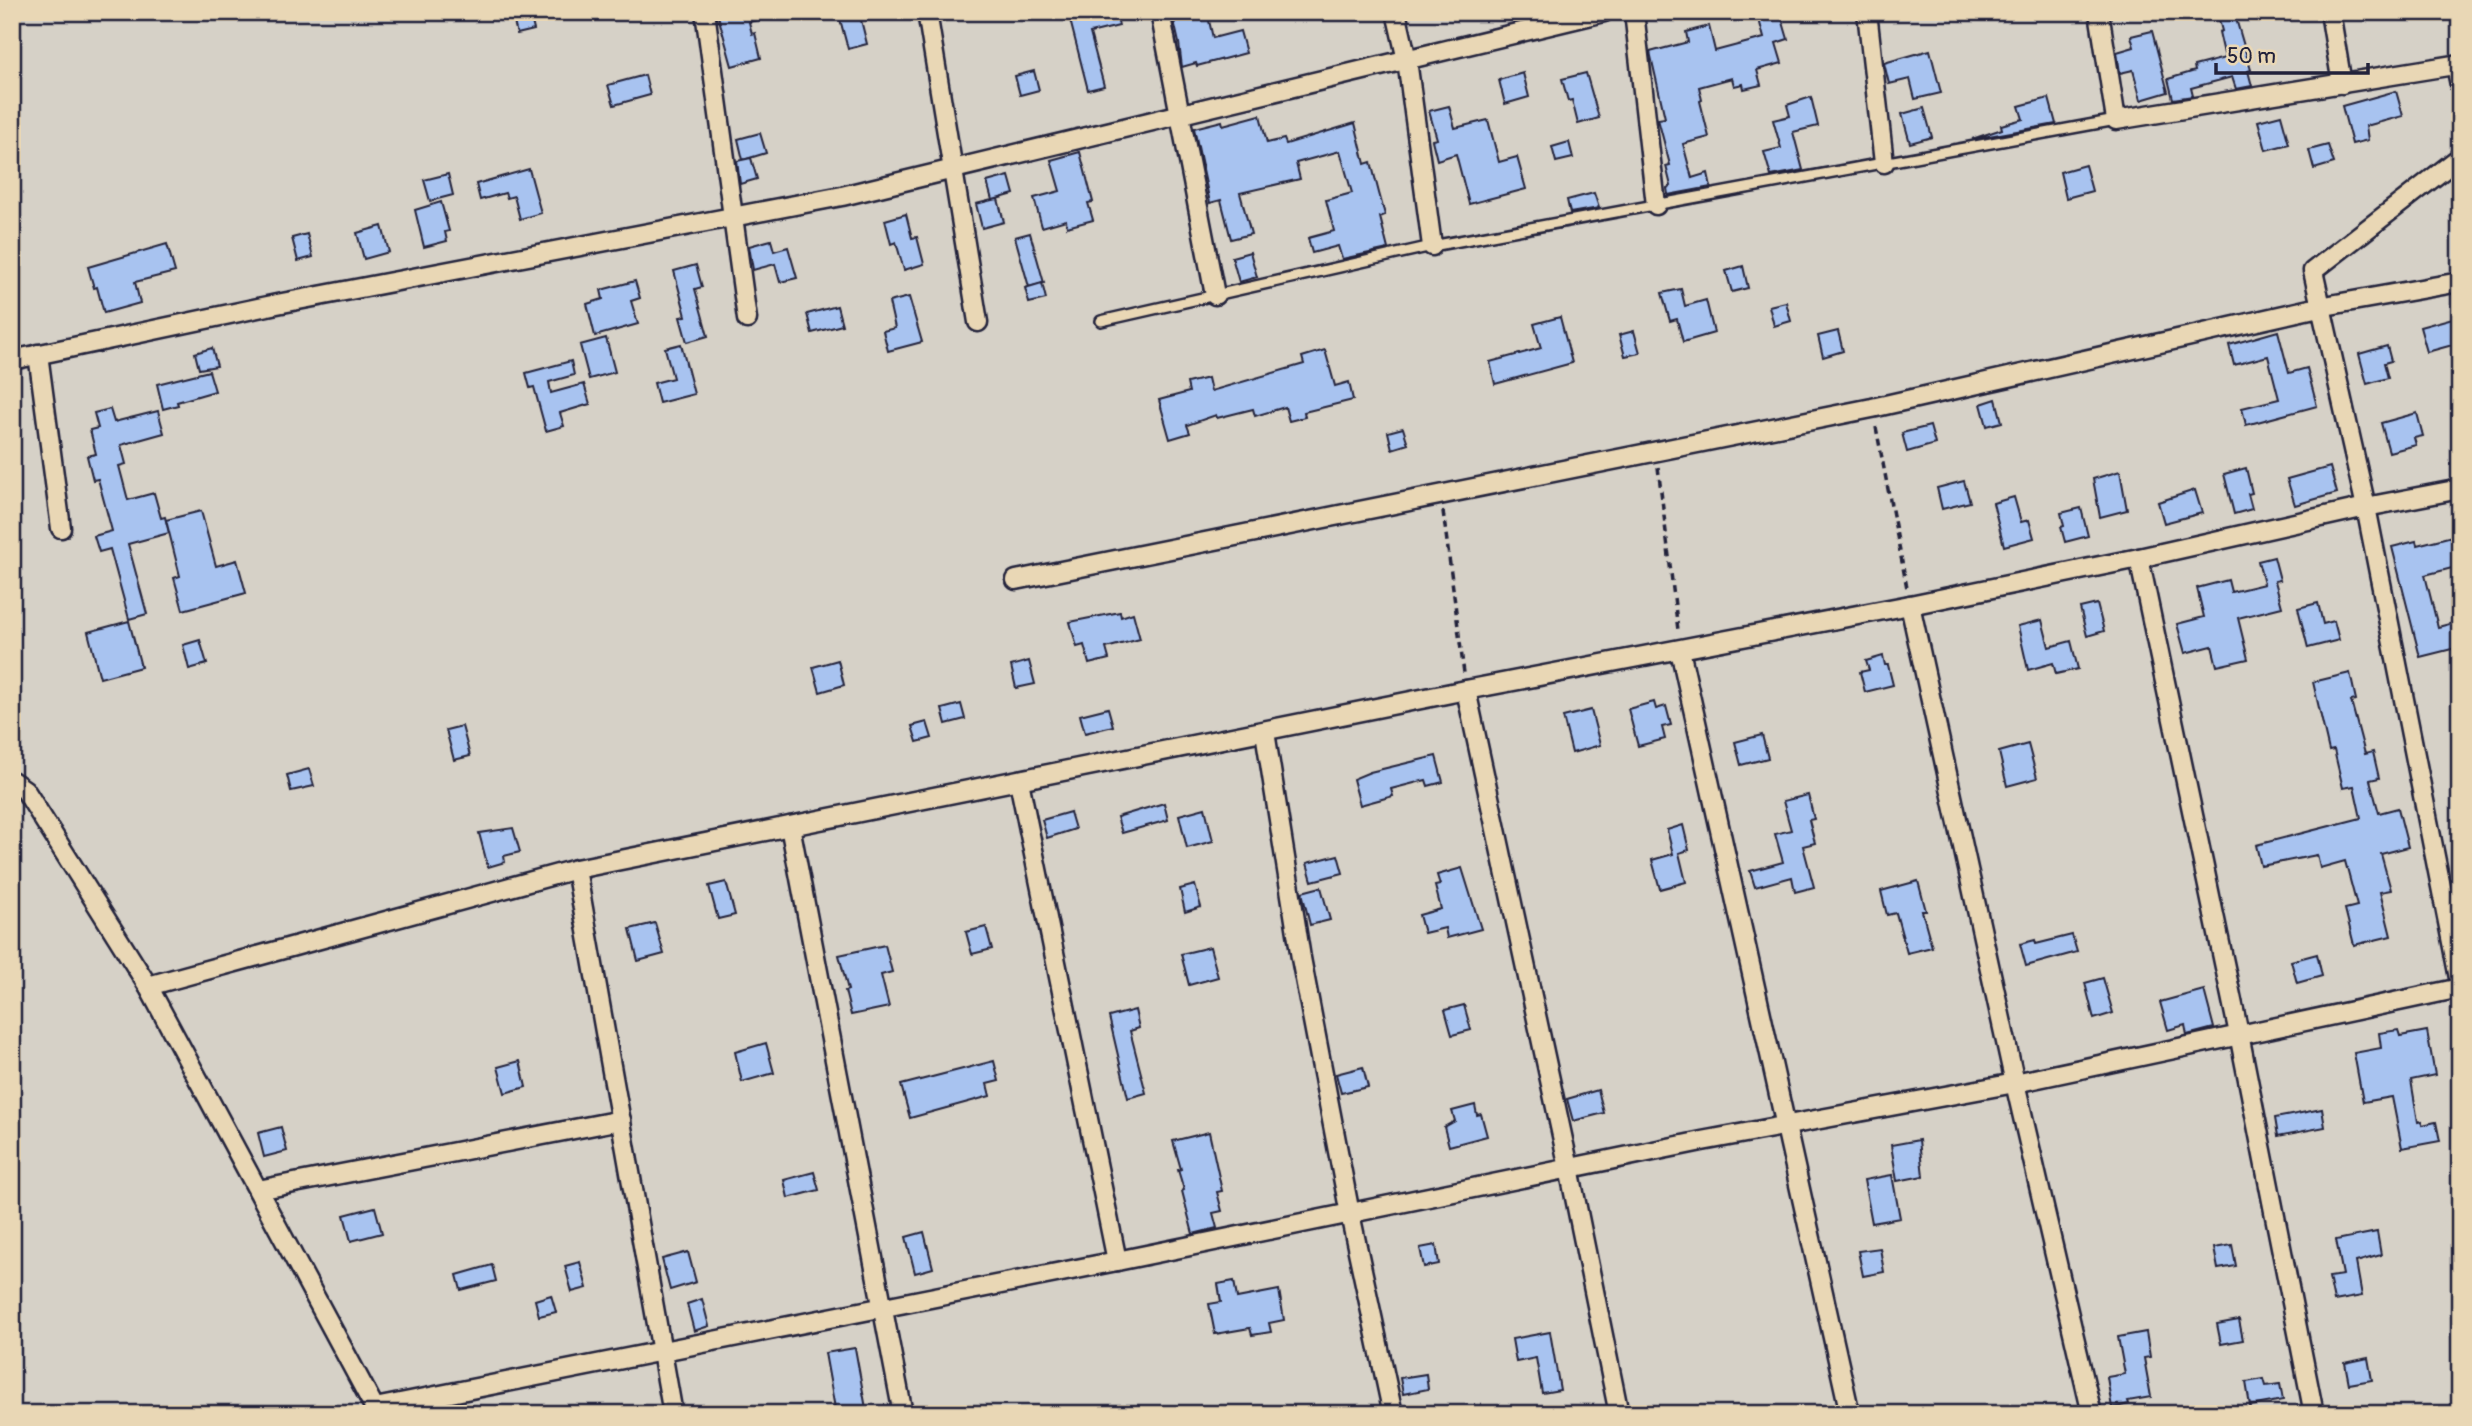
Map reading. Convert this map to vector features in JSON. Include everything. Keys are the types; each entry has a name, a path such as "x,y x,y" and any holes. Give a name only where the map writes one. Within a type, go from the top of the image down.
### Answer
{"street":[{"path":"705,12 747,319"},
{"path":"927,12 978,322"},
{"path":"1160,12 1215,295"},
{"path":"1396,12 1407,60 1432,246"},
{"path":"12,360 277,304 842,196 1604,12"},
{"path":"1634,12 1656,205"},
{"path":"1867,12 1884,163"},
{"path":"2099,12 2116,120 2458,65 2460,85"},
{"path":"2330,12 2342,84"},
{"path":"12,780 25,790 148,986 377,1411 1569,1168 2015,1083 2460,985 2366,507 2313,271 2460,157"},
{"path":"1016,580 1872,408 2319,307 2460,282"},
{"path":"38,354 61,528"},
{"path":"148,986 576,869 1466,690 1910,605 2460,489"},
{"path":"2139,558 2239,1034 2314,1414"},
{"path":"1910,605 2015,1083 2092,1414"},
{"path":"1681,650 1850,1414"},
{"path":"1466,690 1619,1414"},
{"path":"1265,732 1301,958 1350,1213 1393,1414"},
{"path":"1019,781 1117,1261"},
{"path":"790,826 903,1414"},
{"path":"576,869 673,1414"},
{"path":"258,1190 621,1120"}],"lane":[{"path":"1101,321 1432,246 2116,120"}],"path":[{"path":"1872,408 1910,605"},
{"path":"1656,451 1681,650"},
{"path":"1441,495 1466,690"}],"building":[{"path":"717,12 764,12 765,18 749,22 752,34 755,33 761,58 732,66"},
{"path":"838,12 859,12 867,44 848,49"},
{"path":"1068,12 1116,12 1119,26 1090,33 1104,86 1088,90"},
{"path":"1172,12 1207,12 1213,38 1240,31 1246,53 1197,66 1196,63 1182,67"},
{"path":"1757,12 1780,12 1788,39 1776,43 1782,63 1757,70 1761,85 1744,89 1743,84 1734,86 1732,78 1699,87 1709,137 1683,144 1692,178 1708,173 1711,187 1668,195 1667,188 1671,186 1666,166 1670,165 1658,119 1665,118 1650,52 1688,42 1686,32 1709,26 1715,51 1764,38"},
{"path":"2217,12 2234,12 2251,70 2248,71 2252,86 2236,89 2232,77 2191,88 2193,96 2173,99 2168,79 2195,71 2194,66 2225,58"},
{"path":"530,14 534,30 517,34 513,18"},
{"path":"2152,31 2168,92 2141,100 2133,70 2120,73 2117,52 2134,47 2131,36"},
{"path":"1930,50 1941,93 1915,99 1910,79 1889,84 1884,63"},
{"path":"1034,71 1039,90 1020,95 1015,76"},
{"path":"1523,73 1529,97 1505,104 1499,80"},
{"path":"1586,73 1599,118 1578,124 1572,100 1568,101 1562,79"},
{"path":"645,75 650,95 614,105 608,85"},
{"path":"2396,91 2403,116 2366,126 2368,140 2352,144 2342,106"},
{"path":"1811,97 1818,126 1793,132 1803,170 1771,176 1764,152 1781,148 1773,120 1790,116 1787,105"},
{"path":"2049,98 2056,124 1972,139 2002,129 2001,125 2023,119 2019,106"},
{"path":"1449,106 1455,128 1488,120 1499,162 1517,157 1526,189 1469,204 1456,154 1437,160 1432,140 1437,139 1429,111"},
{"path":"1924,108 1932,137 1910,143 1902,114"},
{"path":"1260,115 1267,143 1284,139 1286,144 1355,123 1365,164 1371,162 1385,215 1380,217 1388,249 1342,259 1338,246 1312,253 1308,238 1334,231 1326,200 1352,193 1340,151 1296,163 1300,179 1240,193 1251,234 1231,239 1221,200 1210,203 1194,128 1222,121 1223,125"},
{"path":"2281,115 2289,144 2266,150 2258,121"},
{"path":"760,133 766,153 743,160 738,139"},
{"path":"1569,142 1573,158 1556,162 1552,147"},
{"path":"2328,145 2334,163 2314,169 2309,150"},
{"path":"1080,152 1093,202 1088,203 1093,220 1067,227 1066,220 1042,227 1034,198 1060,191 1051,160"},
{"path":"751,158 757,179 740,184 737,161"},
{"path":"2085,165 2092,191 2066,198 2060,172"},
{"path":"529,169 541,213 520,219 514,196 507,198 505,193 480,200 476,184"},
{"path":"448,174 453,195 430,201 424,180"},
{"path":"1009,176 1014,194 993,200 998,199 1004,222 982,228 976,204 992,200 987,182"},
{"path":"1594,193 1599,208 1570,213 1567,200"},
{"path":"441,202 449,231 445,232 447,241 424,247 415,210"},
{"path":"906,214 912,238 917,237 924,264 904,270 896,242 891,244 885,220"},
{"path":"382,226 389,252 364,259 357,233"},
{"path":"1030,233 1044,283 1029,287 1015,237"},
{"path":"307,234 313,257 298,261 292,238"},
{"path":"771,240 774,251 788,247 797,278 780,282 775,264 753,270 749,246"},
{"path":"167,244 175,272 135,282 140,303 104,313 88,267"},
{"path":"1250,252 1257,277 1239,282 1232,257"},
{"path":"696,265 702,287 695,289 708,336 687,342 680,317 686,316 674,271"},
{"path":"1743,266 1748,288 1732,292 1726,271"},
{"path":"635,281 640,298 631,301 638,324 595,336 587,304 603,299 601,290"},
{"path":"1042,283 1046,299 1029,303 1025,288"},
{"path":"1681,289 1685,306 1706,300 1714,333 1683,342 1677,319 1670,321 1662,293"},
{"path":"909,297 922,342 888,351 883,331 895,328 889,302"},
{"path":"1786,302 1791,321 1774,326 1769,306"},
{"path":"837,306 842,325 812,333 807,314"},
{"path":"2460,316 2460,343 2427,352 2420,327"},
{"path":"1560,317 1572,363 1495,384 1490,362 1541,348 1534,324"},
{"path":"1634,331 1640,353 1625,356 1619,335"},
{"path":"1838,331 1843,351 1823,357 1818,336"},
{"path":"2278,331 2289,373 2307,368 2317,406 2246,425 2242,408 2279,399 2268,356 2234,365 2229,345"},
{"path":"606,338 615,372 589,379 580,345"},
{"path":"681,344 694,394 659,403 654,383 673,378 665,348"},
{"path":"2387,346 2391,361 2384,363 2388,378 2367,384 2359,354"},
{"path":"212,348 217,366 199,369 195,353"},
{"path":"1325,350 1335,386 1349,382 1353,400 1304,412 1305,417 1289,421 1285,407 1255,416 1253,409 1217,418 1216,415 1187,425 1190,433 1170,439 1159,400 1189,392 1187,383 1208,378 1211,391 1304,364 1302,357"},
{"path":"571,361 574,375 549,382 551,393 584,384 590,404 560,413 564,426 546,431 534,387 530,388 526,373"},
{"path":"209,371 215,391 163,409 157,384"},
{"path":"1996,399 2002,422 1987,426 1981,404"},
{"path":"110,409 114,422 158,411 164,433 121,445 126,464 119,466 128,500 154,493 161,518 165,517 169,533 128,544 147,614 129,619 110,549 99,552 94,536 112,531 98,479 93,480 87,456 96,454 90,430 98,428 94,413"},
{"path":"2417,413 2423,436 2414,438 2416,445 2389,452 2381,423"},
{"path":"1930,426 1935,444 1907,452 1902,433"},
{"path":"1403,428 1408,444 1392,449 1388,432"},
{"path":"2330,467 2337,493 2295,505 2287,479"},
{"path":"2246,468 2252,493 2248,494 2252,509 2234,514 2224,474"},
{"path":"2120,471 2127,510 2100,517 2093,479"},
{"path":"1964,481 1970,502 1942,509 1937,488"},
{"path":"2195,490 2202,513 2164,523 2158,502"},
{"path":"2014,497 2021,522 2029,520 2034,538 2004,546 1993,503"},
{"path":"2081,508 2088,536 2065,542 2061,513"},
{"path":"201,511 216,566 237,560 246,593 183,610 174,578 180,576 166,520"},
{"path":"2460,534 2460,566 2425,575 2438,627 2457,622 2460,647 2420,657 2392,547 2416,541 2417,545"},
{"path":"2274,557 2280,580 2275,581 2282,607 2238,618 2248,659 2217,666 2212,646 2185,653 2177,624 2204,617 2197,588 2228,580 2231,592 2264,584 2258,561"},
{"path":"2318,603 2323,624 2334,621 2339,640 2308,648 2298,608"},
{"path":"2097,604 2104,631 2087,636 2080,608"},
{"path":"1120,612 1121,617 1133,613 1140,639 1106,648 1109,659 1089,664 1084,645 1077,647 1070,622"},
{"path":"2042,620 2049,647 2071,641 2078,669 2056,674 2053,663 2028,670 2018,626"},
{"path":"129,621 141,667 100,678 88,632"},
{"path":"200,640 207,664 189,669 183,645"},
{"path":"1883,656 1893,685 1865,692 1860,672 1869,670 1866,661"},
{"path":"838,660 844,685 820,692 813,667"},
{"path":"1029,661 1035,684 1016,688 1011,666"},
{"path":"2350,673 2356,700 2351,701 2365,754 2373,752 2379,778 2370,780 2379,813 2398,808 2408,847 2381,854 2391,890 2380,892 2391,936 2354,945 2345,909 2357,906 2345,861 2320,868 2317,855 2261,866 2256,845 2361,818 2354,786 2343,788 2334,750 2329,751 2313,682"},
{"path":"1654,702 1656,709 1666,706 1671,725 1662,727 1665,739 1638,746 1628,709"},
{"path":"961,704 965,719 946,724 942,709"},
{"path":"1108,708 1113,726 1085,733 1080,715"},
{"path":"1591,710 1600,745 1572,753 1563,717"},
{"path":"927,722 932,738 917,742 912,726"},
{"path":"462,726 470,756 454,760 446,730"},
{"path":"1762,735 1768,758 1741,765 1735,742"},
{"path":"2028,744 2037,778 2007,786 1999,752"},
{"path":"1436,756 1443,782 1428,786 1426,780 1391,789 1393,796 1360,805 1353,779 1370,772"},
{"path":"309,769 314,786 291,791 287,775"},
{"path":"1808,795 1814,819 1809,820 1815,843 1803,846 1814,887 1795,892 1792,877 1755,887 1750,871 1783,862 1775,834 1791,830 1783,801"},
{"path":"1164,803 1168,820 1122,833 1117,817"},
{"path":"1205,808 1213,841 1187,848 1179,815"},
{"path":"1070,812 1075,829 1047,838 1042,820"},
{"path":"1683,825 1689,850 1679,853 1686,882 1660,889 1652,860 1673,854 1667,830"},
{"path":"513,828 520,852 504,856 505,862 488,867 479,833"},
{"path":"1338,855 1343,873 1312,881 1307,863"},
{"path":"1462,868 1481,929 1447,938 1445,928 1424,933 1419,915 1441,909 1435,886 1440,885 1437,875"},
{"path":"1918,881 1926,911 1922,911 1932,947 1907,953 1896,913 1887,915 1881,891"},
{"path":"726,882 735,915 718,919 709,886"},
{"path":"1195,885 1201,907 1185,912 1180,889"},
{"path":"1321,887 1330,920 1310,925 1302,892"},
{"path":"655,923 664,954 638,961 630,929"},
{"path":"986,927 992,949 972,954 966,932"},
{"path":"2072,935 2077,952 2026,966 2020,944 2035,940 2036,944"},
{"path":"885,945 892,972 881,975 889,1007 851,1015 839,955"},
{"path":"1210,947 1218,977 1189,985 1181,954"},
{"path":"2317,954 2322,976 2297,983 2291,961"},
{"path":"2103,978 2113,1013 2094,1019 2085,983"},
{"path":"2204,990 2214,1028 2187,1035 2185,1025 2168,1030 2160,1002"},
{"path":"1464,1005 1471,1030 1452,1035 1445,1010"},
{"path":"1135,1010 1139,1028 1130,1031 1146,1093 1128,1098 1109,1017"},
{"path":"2398,1030 2400,1036 2427,1031 2435,1075 2411,1080 2418,1122 2422,1121 2422,1125 2436,1122 2440,1141 2402,1148 2392,1097 2363,1102 2354,1053 2381,1048 2379,1033"},
{"path":"766,1043 774,1073 742,1082 735,1052"},
{"path":"520,1061 526,1087 505,1093 498,1067"},
{"path":"994,1061 999,1081 987,1084 990,1096 910,1118 901,1085"},
{"path":"1363,1067 1368,1087 1341,1093 1336,1074"},
{"path":"1598,1090 1604,1113 1573,1121 1567,1099"},
{"path":"1475,1105 1477,1115 1481,1114 1487,1136 1449,1146 1444,1127 1455,1121 1452,1111"},
{"path":"2322,1109 2325,1127 2278,1136 2275,1118"},
{"path":"281,1127 287,1151 264,1157 258,1133"},
{"path":"1209,1132 1222,1191 1217,1192 1222,1211 1213,1213 1217,1228 1193,1234 1173,1141"},
{"path":"1919,1140 1923,1176 1897,1181 1891,1145"},
{"path":"814,1172 819,1190 788,1198 784,1180"},
{"path":"1892,1175 1900,1218 1872,1223 1864,1180"},
{"path":"375,1207 382,1233 351,1241 344,1215"},
{"path":"924,1232 933,1268 915,1273 906,1237"},
{"path":"2377,1232 2381,1255 2356,1262 2362,1296 2334,1301 2329,1277 2343,1275 2336,1240"},
{"path":"1436,1245 1439,1264 1424,1267 1420,1248"},
{"path":"2232,1245 2236,1266 2218,1269 2214,1248"},
{"path":"1880,1248 1884,1272 1863,1276 1858,1251"},
{"path":"688,1252 696,1282 670,1290 662,1259"},
{"path":"580,1262 587,1288 572,1292 565,1266"},
{"path":"492,1265 496,1281 461,1290 457,1275"},
{"path":"1234,1281 1237,1298 1279,1290 1284,1320 1269,1323 1271,1332 1252,1335 1250,1328 1215,1334 1209,1304 1221,1302 1218,1284"},
{"path":"551,1295 556,1312 539,1316 535,1300"},
{"path":"702,1299 709,1326 694,1331 687,1304"},
{"path":"2239,1320 2243,1340 2221,1344 2217,1324"},
{"path":"1550,1332 1560,1390 1542,1393 1536,1358 1516,1362 1512,1339"},
{"path":"2146,1332 2150,1357 2144,1358 2151,1397 2128,1401 2129,1404 2112,1408 2107,1377 2125,1374 2118,1337"},
{"path":"855,1348 867,1414 836,1414 825,1353"},
{"path":"2368,1358 2372,1380 2349,1384 2345,1363"},
{"path":"1426,1374 1428,1389 1403,1394 1400,1378"},
{"path":"2264,1379 2266,1386 2280,1384 2283,1400 2250,1406 2246,1382"}]}
